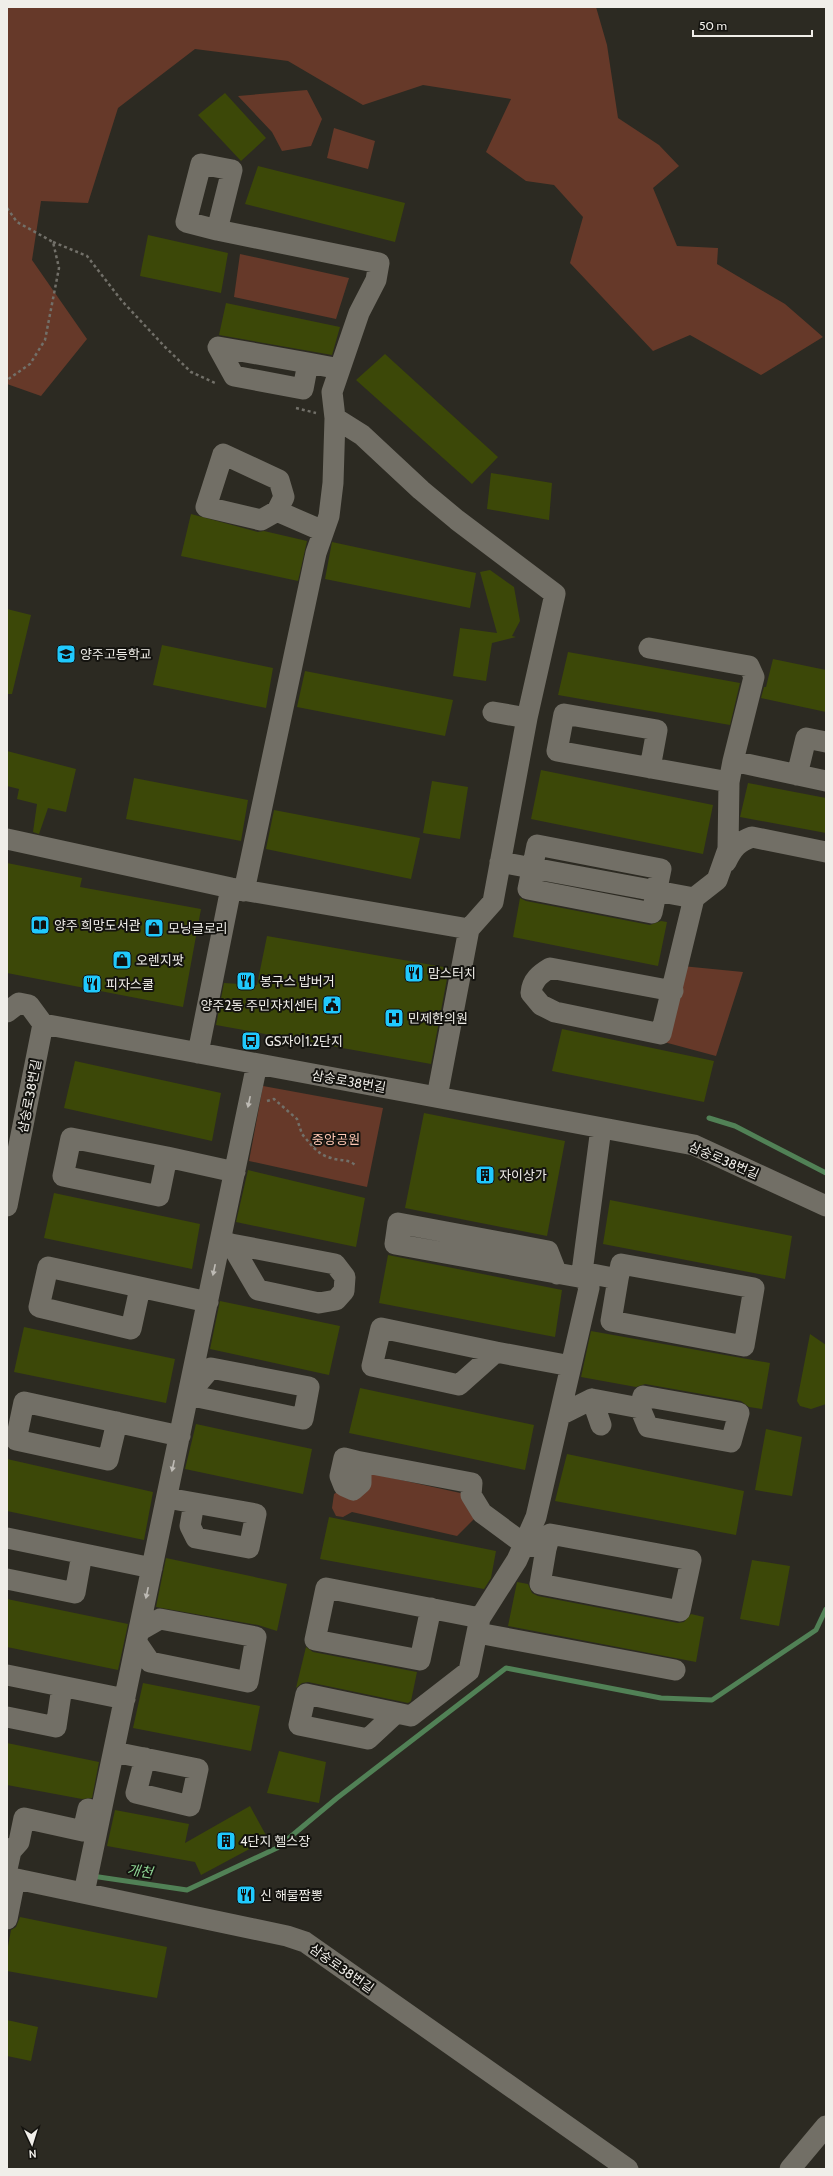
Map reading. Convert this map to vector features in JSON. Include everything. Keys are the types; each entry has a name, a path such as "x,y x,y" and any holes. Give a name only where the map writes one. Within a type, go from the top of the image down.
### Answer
{"street":[{"path":"198,1053 323,532 329,516 333,483 335,418 332,392 359,313 376,280 379,263 216,230"},
{"path":"308,363 340,369"},
{"path":"335,418 362,434 421,490 451,515 555,594 528,718 493,902 469,929 437,1097"},
{"path":"277,511 323,532"},
{"path":"649,648 749,666 754,678 729,782 728,849 723,866"},
{"path":"493,712 528,718"},
{"path":"650,768 657,730 564,714 557,751 650,768 729,782"},
{"path":"797,775 806,738 826,742"},
{"path":"733,762 826,781"},
{"path":"672,991 550,968 540,974 531,984 530,992 541,1005 555,1012 661,1034 672,991 694,898 717,880 733,848 741,841 752,837 826,852"},
{"path":"7,839 238,890 469,929"},
{"path":"500,862 694,898"},
{"path":"7,1012 19,1004 29,1005 43,1024"},
{"name":"삼숭로38번길","path":"7,1206 43,1024 694,1145 826,1206"},
{"path":"84,1893 208,1302 226,1243 235,1172 257,1064"},
{"path":"396,1713 411,1716 469,1671 479,1625 517,1560 536,1517 589,1288 583,1275 602,1128"},
{"path":"167,1157 159,1196 63,1176 71,1138 167,1157 235,1172"},
{"path":"557,1274 548,1251 398,1223 395,1244 557,1274 618,1279"},
{"path":"226,1243 335,1264 345,1277 344,1291 336,1300 319,1303 258,1290 226,1243"},
{"path":"621,1264 754,1288 744,1346 611,1320 618,1279 621,1264"},
{"path":"140,1288 131,1329 39,1307 48,1266 140,1288 208,1302"},
{"path":"496,1352 459,1384 372,1366 381,1328 571,1366"},
{"path":"211,1368 309,1387 303,1419 188,1395 211,1368"},
{"path":"560,1415 592,1399 640,1408"},
{"path":"592,1399 601,1425"},
{"path":"117,1422 108,1460 16,1440 24,1402 117,1422 180,1436"},
{"path":"356,1461 472,1483 471,1495 482,1513 524,1544 546,1549"},
{"path":"167,1498 194,1503"},
{"path":"550,1534 691,1560 680,1611 540,1584 546,1549 550,1534"},
{"path":"7,1538 152,1568"},
{"path":"7,1579 75,1593 82,1554"},
{"path":"431,1608 420,1660 315,1640 326,1588 431,1608 479,1625 676,1670"},
{"path":"160,1619 256,1637 248,1682 150,1662 138,1637 160,1619"},
{"path":"7,1676 125,1699"},
{"path":"7,1717 56,1727 62,1687"},
{"path":"114,1752 145,1758"},
{"path":"7,1919 11,1850 19,1842 24,1818 83,1831 88,1809 98,1829"},
{"name":"삼숭로38번길","path":"10,1875 84,1893 288,1936 304,1942 628,2169"},
{"path":"790,2169 826,2126"}],"path":[{"path":"7,208 17,222 53,242 87,256 122,301 191,372 218,384"},
{"path":"7,380 30,364 45,340 59,268 53,242"},
{"path":"290,406 335,418"},
{"path":"263,1103 274,1099 286,1109 297,1119 302,1134 320,1153 330,1158 352,1161 355,1165"},
{"path":"312,1146 323,1142 347,1139 354,1143 346,1145"}],"green space":[{"path":"7,7 596,7 607,45 618,118 659,145 679,166 653,188 677,246 718,248 717,264 785,304 823,337 761,375 690,335 653,351 570,263 583,217 554,185 526,181 486,152 511,99 423,85 363,105 288,61 195,49 118,108 88,203 41,201 32,260 87,339 41,396 7,384"},
{"path":"307,90 322,119 311,146 282,151 272,132 238,96"},
{"path":"334,128 375,141 368,169 327,158"},
{"path":"240,254 349,278 336,319 234,297"},
{"path":"682,966 743,972 716,1056 664,1042"},
{"name":"중앙공원","path":"263,1086 383,1108 367,1187 249,1161"},
{"path":"369,1473 465,1494 475,1518 457,1536 352,1512 343,1517 336,1516 332,1508 334,1494"}],"building":[{"path":"225,93 266,138 241,161 198,115"},
{"path":"258,166 405,203 395,242 245,204"},
{"path":"148,235 228,253 221,293 140,276"},
{"path":"226,303 340,327 332,355 219,335"},
{"path":"385,354 498,457 472,484 356,380"},
{"path":"491,473 552,483 549,520 487,509"},
{"path":"191,514 258,532 264,531 307,541 298,581 181,556"},
{"path":"332,542 476,573 470,608 325,579"},
{"path":"490,570 514,587 520,621 512,636 516,637 492,643 486,681 453,676 460,628 497,633 480,572"},
{"path":"7,609 31,615 12,694 7,694"},
{"path":"162,645 273,668 266,708 153,685"},
{"path":"568,652 740,683 730,725 558,695"},
{"path":"773,659 826,670 826,712 761,698 764,687 766,687"},
{"path":"305,671 453,700 445,736 297,707"},
{"path":"7,751 76,769 66,812 48,808 39,834 33,832 37,804 17,799 19,789 7,786"},
{"path":"541,770 713,805 703,854 531,819"},
{"path":"134,778 248,800 241,841 126,819"},
{"path":"432,781 468,787 460,839 423,833"},
{"path":"748,783 826,798 826,833 740,817"},
{"path":"274,810 420,838 411,879 266,849"},
{"path":"7,863 82,878 80,887 201,909 183,1007 7,973"},
{"path":"520,898 526,901 650,925 661,921 667,922 658,966 513,937"},
{"name":"양주2동 주민자치센터","path":"267,936 449,968 431,1064 216,1025 224,983 257,985"},
{"path":"562,1029 714,1061 704,1102 552,1071"},
{"path":"75,1061 221,1093 212,1141 64,1108"},
{"name":"자이상가","path":"424,1113 565,1141 547,1236 405,1208"},
{"path":"248,1170 365,1198 356,1247 236,1222"},
{"path":"54,1193 200,1224 192,1269 44,1238"},
{"path":"610,1200 792,1236 785,1279 603,1244"},
{"path":"388,1255 562,1290 555,1337 379,1303"},
{"path":"220,1301 340,1326 329,1375 210,1349"},
{"path":"24,1327 175,1359 166,1403 14,1372"},
{"path":"591,1331 770,1363 762,1409 749,1407 741,1401 645,1384 636,1387 581,1377"},
{"path":"810,1334 826,1345 826,1404 811,1409 800,1406 797,1401"},
{"path":"360,1388 534,1425 525,1470 349,1433"},
{"path":"196,1424 312,1449 303,1494 185,1469"},
{"path":"766,1429 802,1437 792,1496 755,1490"},
{"path":"567,1454 744,1491 736,1535 555,1501"},
{"path":"7,1459 153,1492 144,1540 7,1511"},
{"path":"329,1517 496,1551 491,1578 484,1589 320,1559"},
{"path":"166,1558 287,1584 277,1631 258,1625 156,1607"},
{"path":"752,1560 790,1566 779,1626 740,1619"},
{"path":"517,1582 528,1584 532,1593 538,1596 678,1623 684,1622 691,1614 704,1617 696,1662 508,1626"},
{"path":"7,1599 128,1624 118,1670 7,1647"},
{"path":"306,1647 313,1652 417,1672 411,1701 408,1703 308,1682 302,1683 296,1688"},
{"path":"143,1683 260,1706 251,1751 133,1728"},
{"path":"7,1743 99,1762 92,1798 82,1799 7,1785"},
{"path":"279,1751 326,1762 319,1803 267,1793"},
{"path":"250,1806 268,1839 201,1875 195,1862 107,1846 115,1810 189,1824 185,1843"},
{"path":"20,1917 167,1947 157,1998 7,1971 7,1952 11,1930 16,1927"},
{"path":"7,2020 38,2027 31,2061 7,2056"}],"waterway":[{"path":"709,1118 735,1126 826,1173"},
{"name":"개천","path":"92,1876 187,1890 277,1848 337,1798 506,1668 661,1698 712,1700 816,1630 826,1609"}],"place":[{"name":"양주고등학교","path":"66,654"},
{"name":"양주 희망도서관","path":"40,925"},
{"name":"모닝글로리","path":"154,928"},
{"name":"오렌지팟","path":"122,960"},
{"name":"맘스터치","path":"414,973"},
{"name":"봉구스 밥버거","path":"246,981"},
{"name":"피자스쿨","path":"92,984"},
{"name":"양주2동 주민자치센터","path":"332,1005"},
{"name":"민제한의원","path":"394,1018"},
{"name":"GS자이1.2단지","path":"251,1041"},
{"name":"자이상가","path":"485,1175"},
{"name":"4단지 헬스장","path":"226,1841"},
{"name":"신 해물짬뽕","path":"246,1895"}]}
